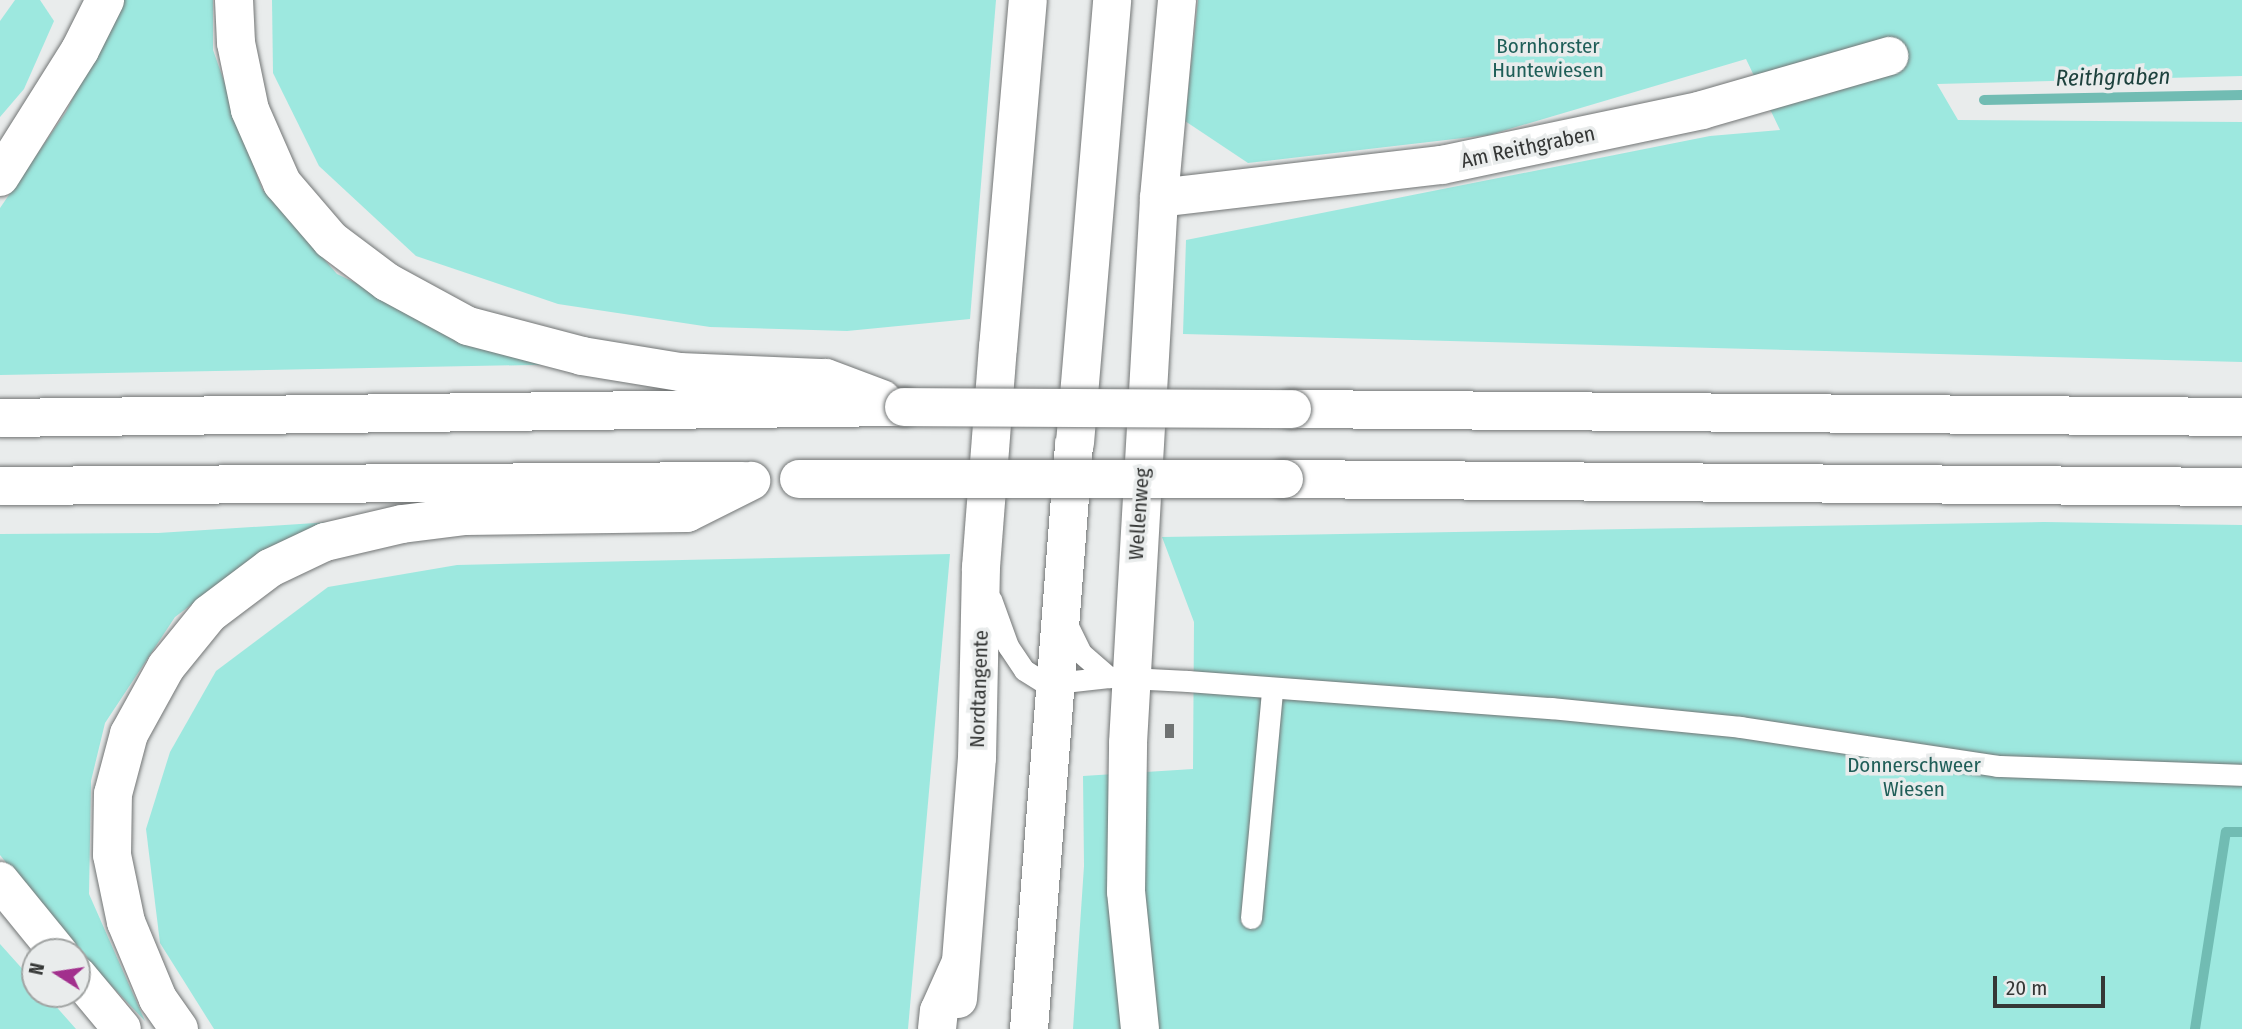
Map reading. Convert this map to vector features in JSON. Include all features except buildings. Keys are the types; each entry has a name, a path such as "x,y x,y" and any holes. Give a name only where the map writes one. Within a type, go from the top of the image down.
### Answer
{"main road":[{"path":"0,177 44,110 105,0"},
{"path":"234,0 236,43 250,110 282,183 331,240 387,282 468,326 582,356 904,407 2242,416"},
{"name":"Nordtangente","path":"956,1029 977,758 981,567 1028,0"},
{"path":"1029,1029 1053,684 1112,0"},
{"name":"Wellenweg","path":"1140,1029 1126,892 1119,678 1177,0"},
{"name":"Am Reithgraben","path":"1159,198 1442,165 1702,110 1889,56"},
{"path":"0,418 805,393"},
{"path":"0,486 799,479 1284,479 2242,487"},
{"path":"179,1029 158,999 126,922 112,855 113,794 129,734 166,667 209,614 270,568 325,542 402,524 465,516 687,513 751,481"},
{"path":"0,881 47,938"},
{"path":"937,1029 939,1011 960,964"},
{"path":"91,992 122,1029"}],"lane":[{"path":"981,567 1008,646 1033,678 1053,684 1119,678 1551,708 1740,727 1997,766 2242,775"},
{"path":"1060,610 1081,653 1119,678"},
{"path":"1251,918 1272,690"}],"green space":[{"path":"15,0 40,0 54,21 24,89 0,117 0,21"},
{"path":"121,0 213,0 213,50 262,189 337,274 453,329 581,364 0,375 0,208 66,112"},
{"path":"272,0 996,0 970,319 847,331 710,327 558,304 416,256 319,166 273,73"},
{"name":"Bornhorster Huntewiesen","path":"1198,0 2242,0 2242,76 1937,84 1958,120 2242,122 2242,362 1183,334 1186,240 1710,136 1780,130 1746,59 1489,135 1248,163 1185,121"},
{"path":"331,522 264,550 175,617 105,723 91,781 89,894 145,1021 91,964 91,938 67,938 0,855 0,534 158,533"},
{"name":"Donnerschweer Wiesen","path":"2044,522 2242,525 2242,1029 1073,1029 1084,866 1083,776 1193,769 1194,622 1162,537"},
{"path":"950,554 908,1029 214,1029 160,943 146,829 170,752 216,671 328,587 457,565"},
{"path":"0,944 21,967 21,1008 57,1008 76,1029 0,1029"}],"waterway":[{"name":"Reithgraben","path":"1984,100 2242,95"},
{"path":"2195,1029 2226,832 2242,832"}]}
